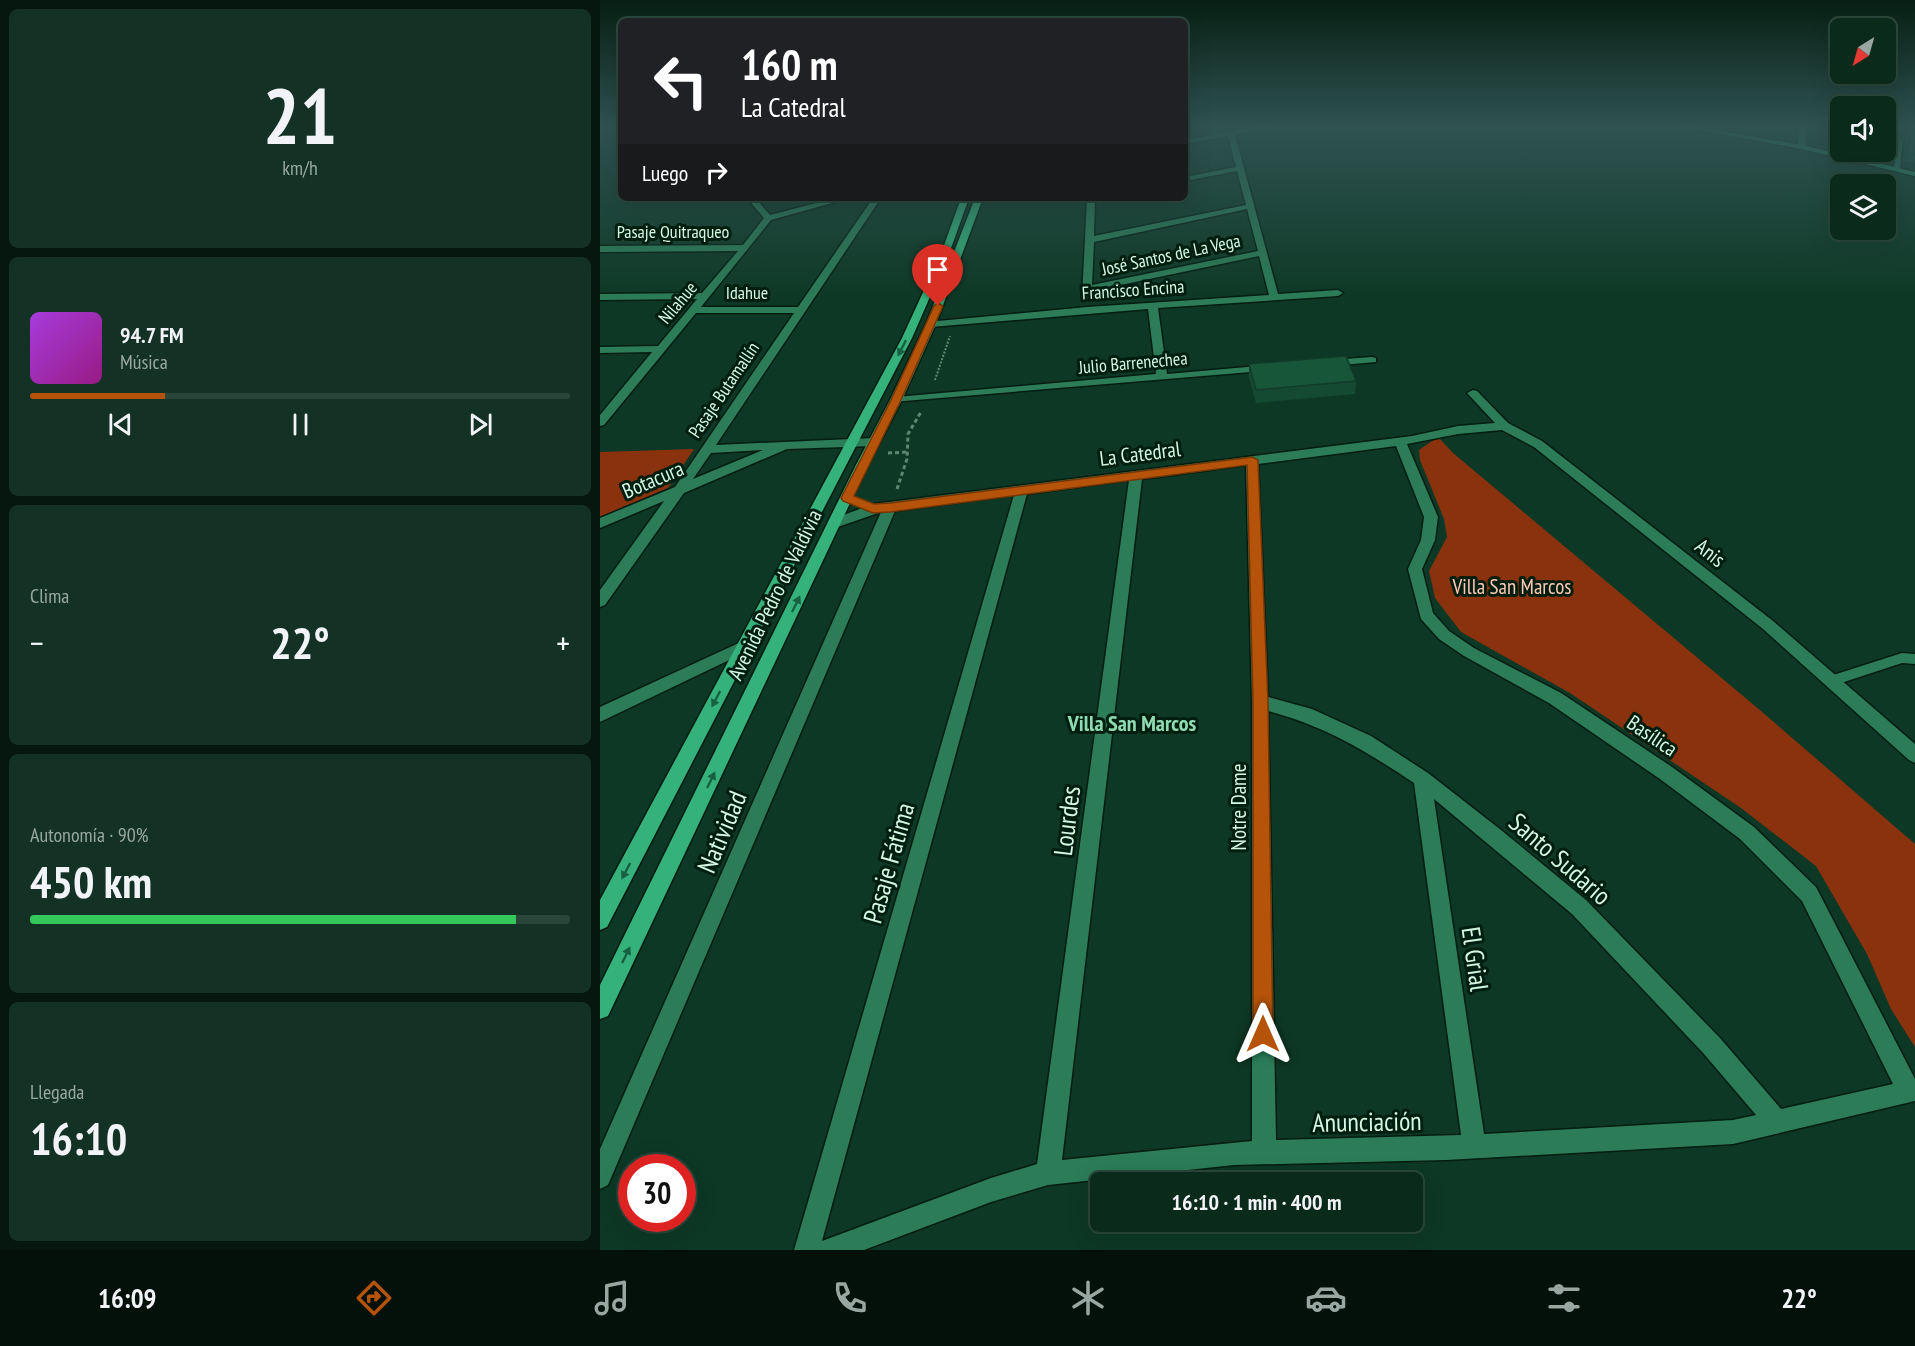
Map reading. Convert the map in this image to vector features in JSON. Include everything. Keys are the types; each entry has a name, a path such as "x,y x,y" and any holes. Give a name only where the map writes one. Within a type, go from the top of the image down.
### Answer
{"main road":[{"name":"Avenida Pedro de Valdivia","path":"600,920 927,296 964,201"},
{"name":"Avenida Pedro de Valdivia","path":"600,1008 896,400 931,324 978,201"}],"street":[{"path":"1246,183 1261,253 1274,296"},
{"path":"755,203 768,218 834,201"},
{"name":"Pasaje Butamallín","path":"600,601 680,489 875,201"},
{"path":"1086,310 1091,201"},
{"path":"1089,240 1251,206"},
{"name":"Nilahue","path":"600,422 746,248 768,218"},
{"name":"Pasaje Quitraqueo","path":"600,249 746,248"},
{"name":"José Santos de La Vega","path":"1088,289 1261,253"},
{"name":"Francisco Encina","path":"931,324 1086,310 1338,292"},
{"path":"600,297 706,296"},
{"path":"1153,306 1162,377"},
{"name":"Idahue","path":"694,310 801,310"},
{"path":"600,350 662,349"},
{"path":"1314,365 1372,360"},
{"name":"Julio Barrenechea","path":"896,400 1279,368"},
{"name":"Anis","path":"1473,393 1504,426 1538,444 1768,625 1915,755"},
{"name":"La Catedral","path":"835,523 881,508 1406,441 1458,430 1504,426"},
{"name":"Basílica","path":"1406,441 1431,517 1428,540 1415,569 1426,615 1444,635 1469,652 1555,698 1666,773 1747,833 1809,894 1912,1091"},
{"name":"Botacura","path":"706,449 874,442"},
{"name":"Botacura","path":"600,523 787,445"},
{"name":"Notre Dame","path":"1252,460 1260,702 1264,1153"},
{"name":"Lourdes","path":"1048,1173 1136,476"},
{"name":"Pasaje Fátima","path":"807,1250 1022,490"},
{"path":"847,498 881,508"},
{"name":"Natividad","path":"600,1177 881,508"},
{"path":"600,715 743,647"},
{"name":"Santo Sudario","path":"1260,702 1306,714 1365,741 1422,779 1494,836 1579,908 1712,1046 1777,1122"},
{"name":"El Grial","path":"1422,779 1474,1146"},
{"name":"Anunciación","path":"831,1250 991,1190 1048,1173 1234,1153 1474,1146 1733,1132 1912,1091"}],"lane":[{"path":"1832,681 1902,658 1915,659"}],"path":[{"path":"881,508 908,459 908,434 928,398 955,322"}],"green space":[{"name":"Villa San Marcos","path":"1438,437 1453,453 1761,711 1915,844 1915,1047 1891,1009 1867,954 1816,866 1741,808 1570,693 1461,632 1435,598 1429,571 1447,537 1444,519 1420,460 1419,450"},
{"path":"694,449 668,488 600,517 600,452"}],"building":[{"path":"1346,356 1356,381 1256,390 1249,364"}],"district":[{"name":"Villa San Marcos","path":"1132,723"}],"route":[{"path":"938,306 896,400 847,498 873,509 1252,460 1260,702 1263,1034"}]}
